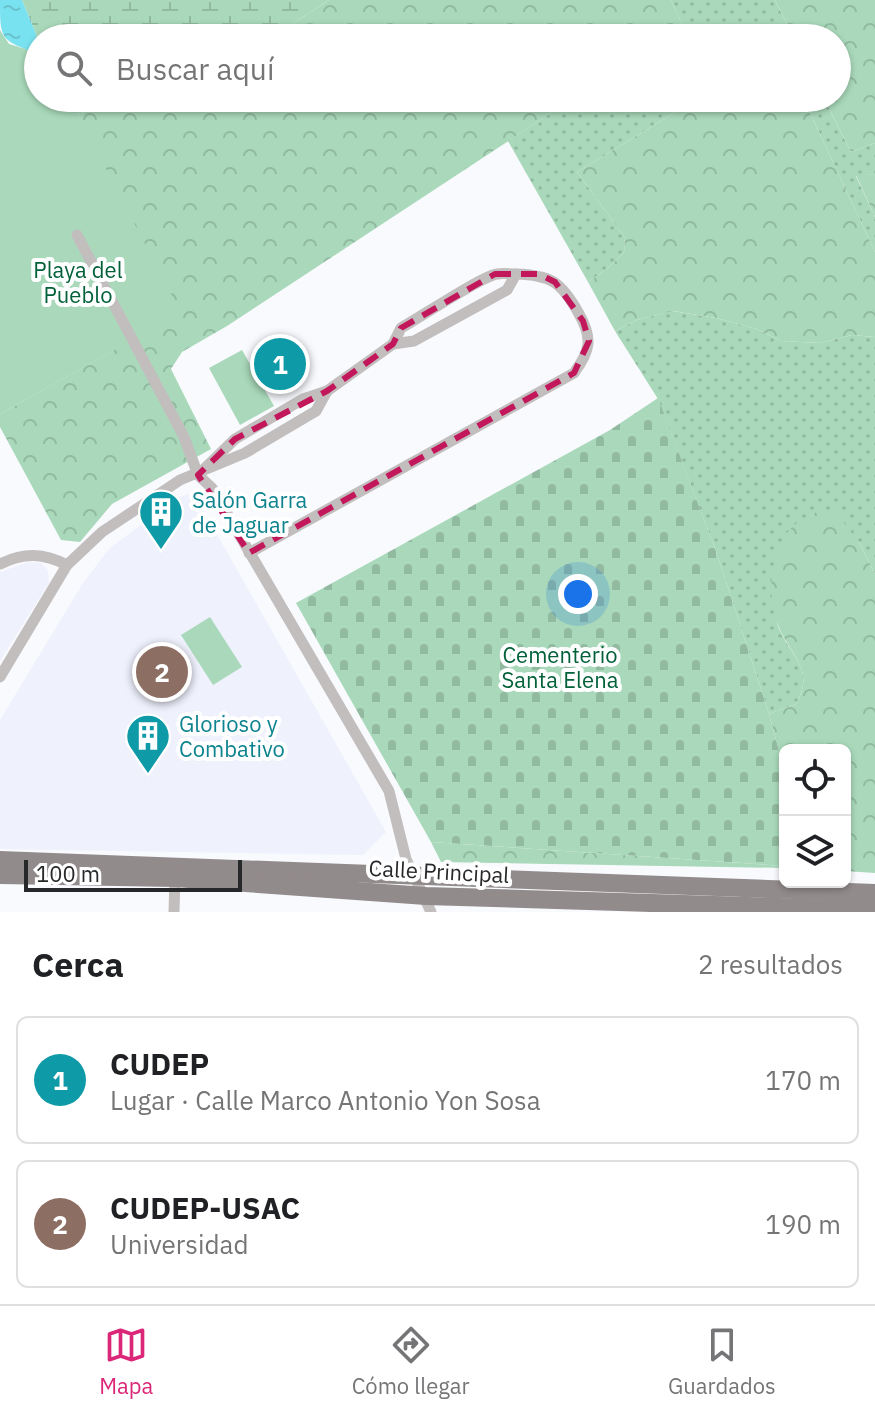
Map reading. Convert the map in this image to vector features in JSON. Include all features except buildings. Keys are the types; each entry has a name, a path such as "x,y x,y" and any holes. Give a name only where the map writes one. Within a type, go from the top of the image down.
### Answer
{"main road":[{"name":"Calle Principal","path":"0,860 413,873 875,893"},
{"name":"Calle Principal","path":"0,875 175,878 428,904 875,910"}],"street":[{"path":"77,235 184,437 198,475 212,488 389,791 406,859 428,904"},
{"path":"249,553 574,373 585,358 589,341 583,321 568,293 555,282 539,274 495,274 401,328 393,344"},
{"path":"198,475 235,439 303,399 327,391 393,344 414,341 507,290 516,274"},
{"path":"0,677 67,565 102,532 180,480 245,453 316,411 327,391"},
{"path":"0,564 30,555 51,556 67,565"},
{"path":"174,912 175,878"}],"highlighted area":[{"path":"495,274 539,274 555,282 583,321 589,341 574,373 249,553 198,475 235,439 327,391 393,344 401,328"}],"shaded area":[{"path":"193,492 386,832 363,855 0,849 0,720 83,583 109,549 175,499"},
{"path":"28,562 41,563 48,570 49,583 0,661 0,572"}],"green space":[{"path":"22,0 329,0 292,24 32,24"},
{"path":"329,0 671,0 682,24 292,24"},
{"path":"671,0 775,0 787,24 682,24"},
{"path":"775,0 875,0 875,143 851,152 831,112 851,112 851,24 787,24"},
{"name":"Playa del Pueblo","path":"0,30 9,44 24,48 24,112 76,112 181,313 0,414"},
{"path":"553,112 676,112 577,172 625,238 624,252 588,282 508,141"},
{"path":"553,112 227,326 182,352 171,369 211,449 112,504 80,542 61,540 0,427 0,414 180,313 77,114"},
{"path":"676,112 810,112 875,252 875,337 852,335 820,343 781,341 757,329 673,311 637,320 615,331 588,282 624,252 625,238 577,172"},
{"path":"810,112 831,112 851,152 875,143 875,174 856,176 875,217 875,252"},
{"path":"875,174 875,217 856,175"},
{"path":"672,311 757,329 781,341 820,343 852,335 875,337 875,574 859,542 816,512 786,537 778,556 777,619 783,637 799,663 803,681 796,704 769,714 716,551 658,399 615,331 637,320"},
{"path":"242,350 274,406 240,425 209,368"},
{"name":"Cementerio Santa Elena","path":"658,398 716,551 779,751 779,866 431,842 296,603 610,430"},
{"path":"816,512 837,514 859,542 875,574 875,873 851,871 851,744 779,744 779,751 769,714 796,704 803,681 799,663 778,625 771,586 775,559 794,525"},
{"path":"210,617 242,667 213,685 181,635"},
{"path":"431,842 779,868 441,862"}],"water":[{"path":"0,0 22,0 32,24 24,24 24,48 4,36"}],"place":[{"name":"CUDEP","path":"280,364"},
{"name":"Salón Garra de Jaguar","path":"161,551"},
{"name":"CUDEP-USAC","path":"162,672"},
{"name":"Glorioso y Combativo","path":"148,775"}]}
